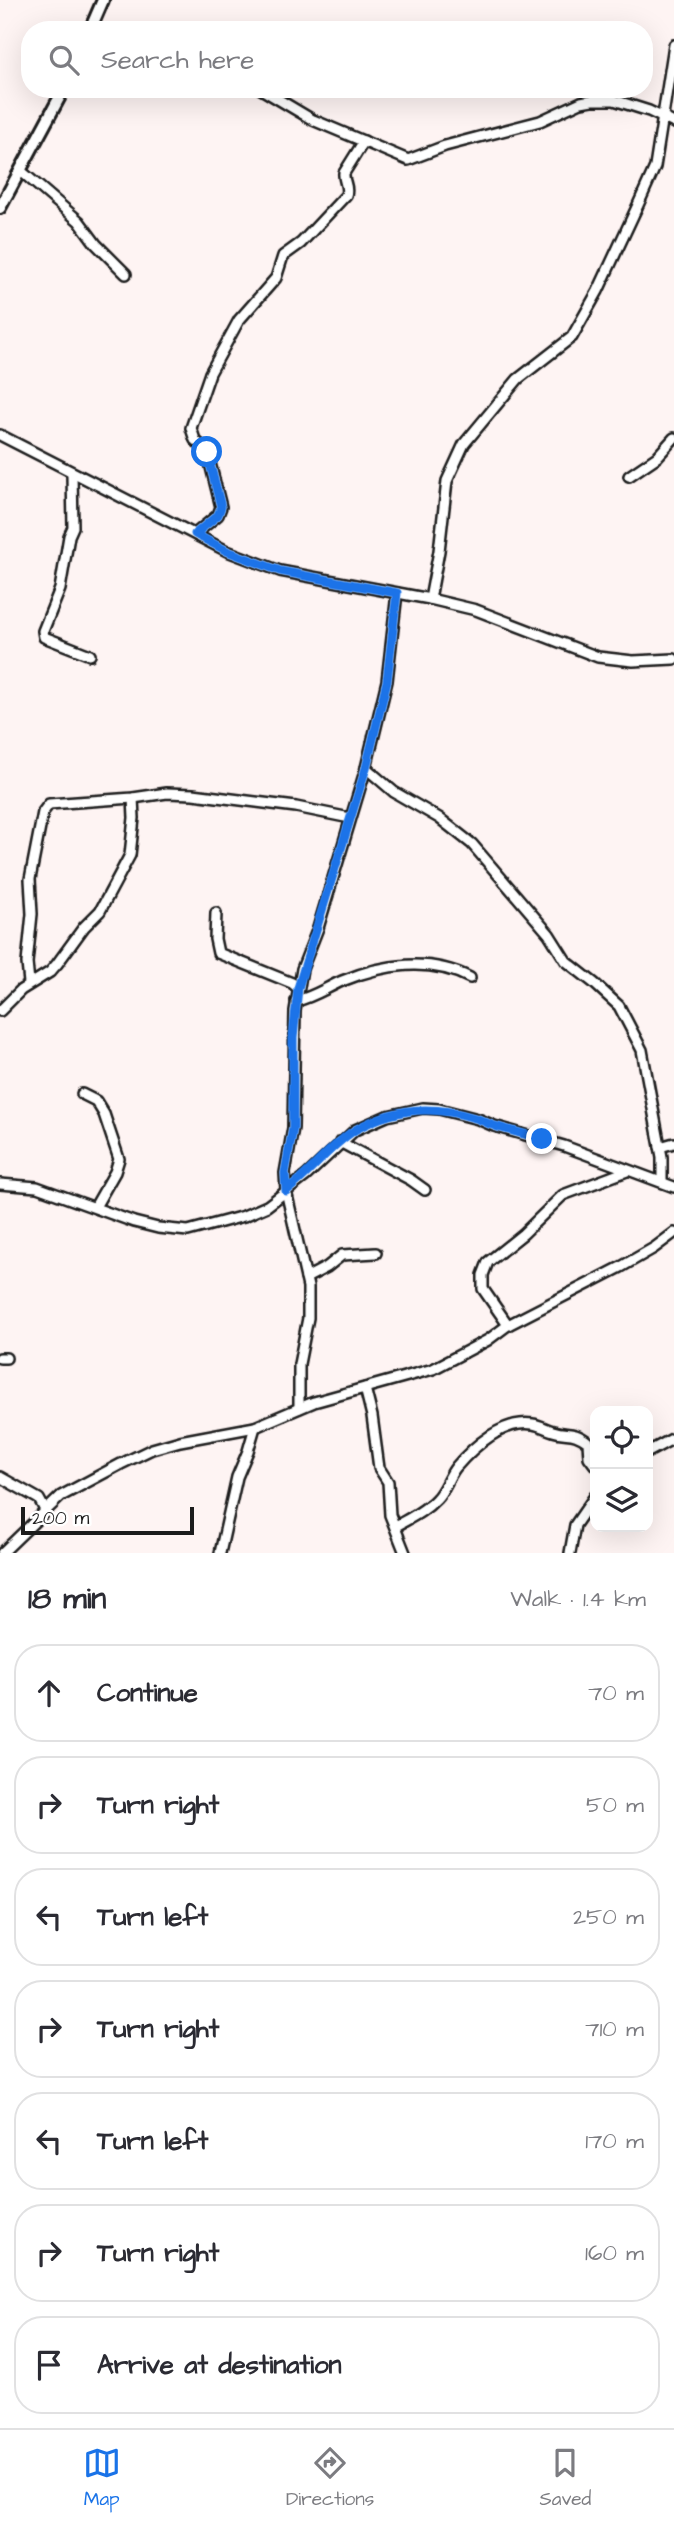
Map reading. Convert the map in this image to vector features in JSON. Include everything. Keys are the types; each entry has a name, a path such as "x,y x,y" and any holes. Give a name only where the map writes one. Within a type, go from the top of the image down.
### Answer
{"main road":[{"path":"94,21 103,0"},
{"path":"0,208 59,98"}],"street":[{"path":"430,599 447,481 464,444 518,379 572,337 584,319 655,167 674,45"},
{"path":"276,98 313,120 408,160 445,146 540,121 581,102 592,100 614,100 649,111 674,123"},
{"path":"195,534 218,515 221,507 207,452 195,440 191,428 210,373 239,320 275,278 283,256 301,243 346,195 348,187 343,178 344,173 364,141"},
{"path":"21,171 79,220 96,244 126,274"},
{"path":"0,435 227,551 280,571 476,610 598,657 633,661 674,659"},
{"path":"629,476 657,457 674,438"},
{"path":"72,474 73,527 69,536 63,579 43,631 44,637 54,643 90,655"},
{"path":"299,1408 299,1364 308,1318 306,1278 286,1191 285,1173 293,1128 293,1038 296,1001 366,768 387,681 397,593"},
{"path":"366,768 394,792 439,818 472,844 549,934 566,961 619,1006 642,1049 645,1078 660,1147 662,1181"},
{"path":"29,984 27,963 32,914 30,879 45,808 53,803 167,793 223,796 350,818"},
{"path":"0,1011 29,984 50,972 107,900 130,855 133,842 133,798"},
{"path":"216,913 215,940 218,953 292,983 298,988"},
{"path":"296,1001 356,977 411,964 456,970 470,978"},
{"path":"82,1094 91,1097 100,1107 119,1159 116,1172 95,1207"},
{"path":"0,1184 37,1188 158,1228 188,1231 257,1210 306,1176 355,1130 387,1116 414,1110 439,1109 478,1118 494,1126 565,1146 674,1187"},
{"path":"340,1142 425,1190"},
{"path":"660,1147 674,1143"},
{"path":"508,1325 484,1289 482,1275 488,1262 523,1234 563,1195 627,1171"},
{"path":"2,1553 61,1496 152,1449 255,1427 299,1408 433,1369 488,1340 508,1325 621,1267 674,1233"},
{"path":"306,1278 342,1255 376,1253"},
{"path":"365,1388 379,1468 388,1482 390,1515 405,1553"},
{"path":"396,1526 425,1509 436,1499 454,1469 477,1446 517,1425 534,1424 555,1432 576,1435 586,1440 590,1458"},
{"path":"220,1553 237,1477 255,1427"},
{"path":"653,1449 674,1438"},
{"path":"0,1476 33,1495 42,1502 45,1510"},
{"path":"33,1495 61,1496"},
{"path":"570,1553 575,1525 590,1503"}],"route":[{"path":"207,452 221,507 218,515 195,534 227,551 280,571 397,593 387,681 366,768 298,988 293,1038 293,1128 285,1173 286,1191 355,1130 405,1111 423,1108 456,1112 542,1139"}]}
